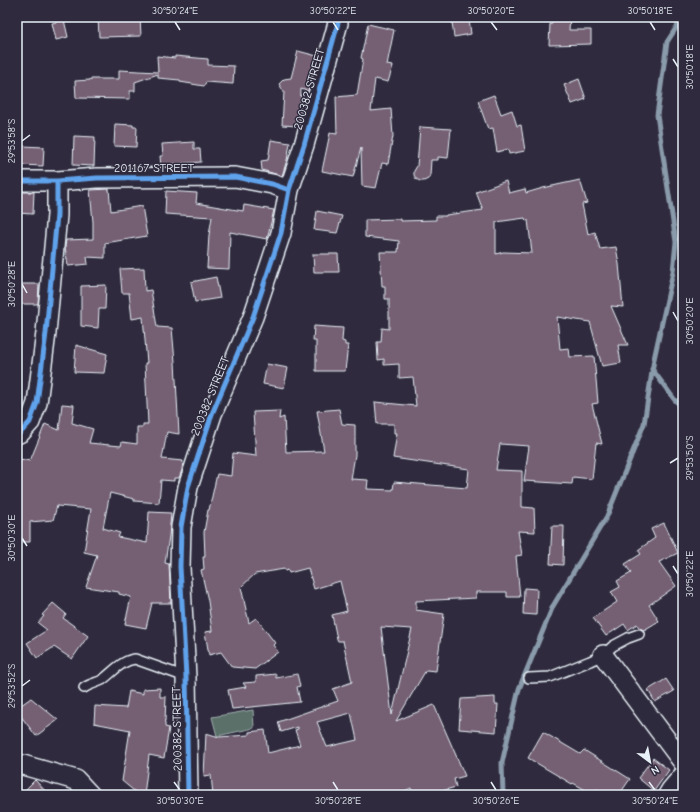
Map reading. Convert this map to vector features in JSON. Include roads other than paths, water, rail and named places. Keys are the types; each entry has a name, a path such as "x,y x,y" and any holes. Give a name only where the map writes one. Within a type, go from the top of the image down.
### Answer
{"street":[{"name":"200382 STREET","path":"188,795 186,677 180,567 181,527 188,487 212,414 253,316 281,233 289,190 304,145 338,23 338,17"},
{"name":"201167 STREET","path":"17,181 57,181 97,178 235,177 272,184 289,190"},
{"path":"17,434 21,432 30,422 37,403 46,333 57,216 57,181"},
{"path":"603,655 683,762"},
{"path":"23,765 76,780 90,795"},
{"path":"668,795 683,776"}],"lane":[{"path":"529,678 550,677 603,655 613,646 639,634"},
{"path":"84,688 100,681 132,659 186,677"}],"waterway":[{"path":"503,795 502,763 519,689 553,606 607,516 644,424 654,359 673,272 676,242 657,115 667,42 678,25 680,17"},
{"path":"652,369 674,399 683,408"}]}
